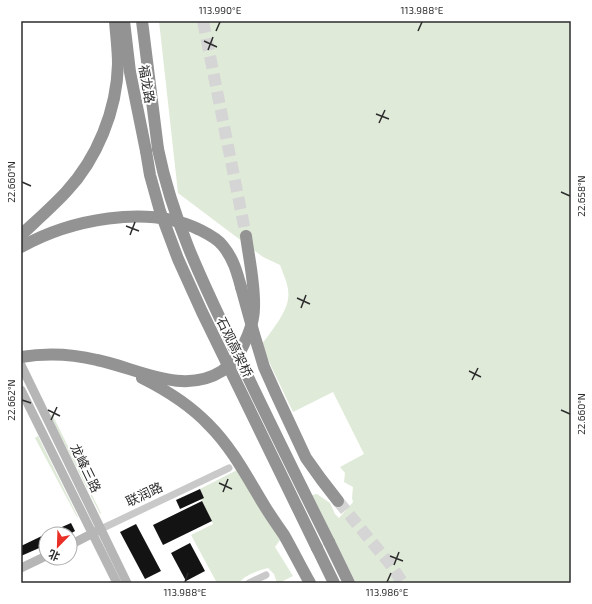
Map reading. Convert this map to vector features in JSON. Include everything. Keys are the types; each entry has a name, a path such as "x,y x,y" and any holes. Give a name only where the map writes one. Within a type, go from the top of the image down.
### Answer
{"highway":[{"path":"21,235 66,192 82,171 99,141 113,102 118,65 115,21"},
{"name":"福龙路","path":"124,21 130,72 146,151"},
{"name":"福龙路","path":"142,21 158,149"},
{"name":"石观高架桥","path":"158,149 171,203 191,256 268,419 349,583"},
{"name":"石观高架桥","path":"146,151 150,175 160,211 186,278 334,583"},
{"path":"21,247 43,236 71,227 130,216 148,216 190,226 208,234 222,244 231,256 264,367 277,396 306,458 338,501"},
{"path":"21,357 43,355 95,359 166,379 193,381 218,374 237,359 251,327 254,308 246,236"},
{"path":"123,367 176,398 209,425 236,458 284,536 310,583"}],"main road":[{"name":"龙峰三路","path":"21,366 102,529 127,583"},
{"name":"龙峰三路","path":"21,390 117,583"},
{"name":"联润路","path":"78,541 102,529"},
{"path":"21,568 38,560"}],"street":[{"name":"联润路","path":"102,529 229,468"},
{"path":"249,583 266,575"}],"green space":[{"path":"159,21 571,21 571,583 356,583 312,495 317,494 330,503 335,514 339,518 353,502 353,487 344,482 345,473 340,467 364,454 333,392 293,412 261,345 277,323 287,304 288,290 280,265 263,257 178,193"},
{"path":"52,414 101,513 100,514 50,415"},
{"path":"38,436 78,517 35,438"},
{"path":"237,470 280,540 275,547 293,576 279,583 277,583 274,574 268,568 249,575 239,583 217,583 191,535 213,524 201,499 204,498 200,489"}],"building":[{"path":"200,489 204,498 180,509 176,500"},
{"path":"202,501 212,521 163,545 153,525"},
{"path":"71,523 72,526 64,526"},
{"path":"136,524 161,571 145,579 120,532"},
{"path":"38,538 38,549 21,556 21,546"},
{"path":"190,543 205,571 186,581 171,553"}],"tunnel":[{"path":"203,21 246,236"},
{"path":"338,501 390,564 403,583"}]}
